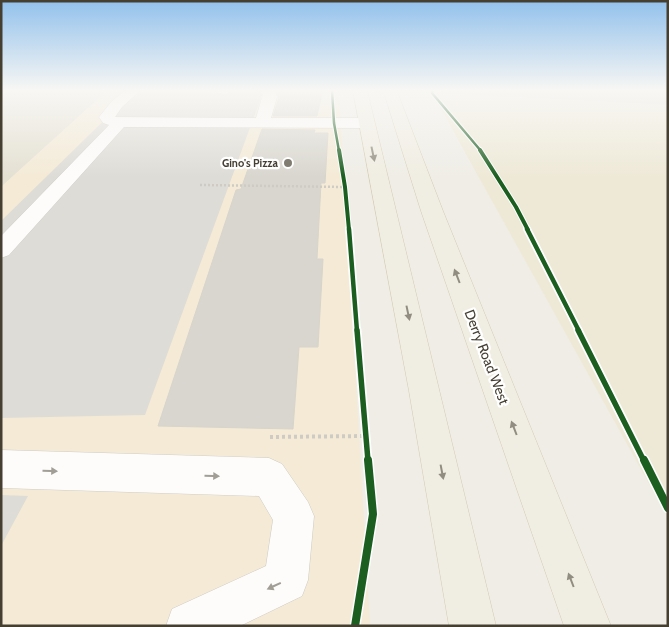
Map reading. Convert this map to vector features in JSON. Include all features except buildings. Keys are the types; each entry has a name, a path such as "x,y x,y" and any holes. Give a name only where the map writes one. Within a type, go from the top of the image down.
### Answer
{"main road":[{"path":"365,119 425,391 473,626"},
{"name":"Derry Road West","path":"400,119 432,211 588,626"}],"lane":[{"path":"108,119 120,122 366,123"},
{"path":"1,250 120,122"},
{"path":"1,469 269,477 294,516 286,580 189,626"}],"path":[{"path":"200,185 345,186"}],"shaded area":[{"path":"1,119 76,119 1,187"},
{"path":"76,119 341,119 370,626 1,626 1,187"},
{"path":"105,119 253,119 145,415 1,418 1,221"},
{"path":"447,119 668,119 668,518"},
{"path":"1,495 28,496 1,546"}],"cycle path":[{"path":"334,119 345,187 373,514 355,626"},
{"path":"454,119 481,151 516,207 668,508"}],"place":[{"name":"Gino's Pizza","path":"288,163"}]}
